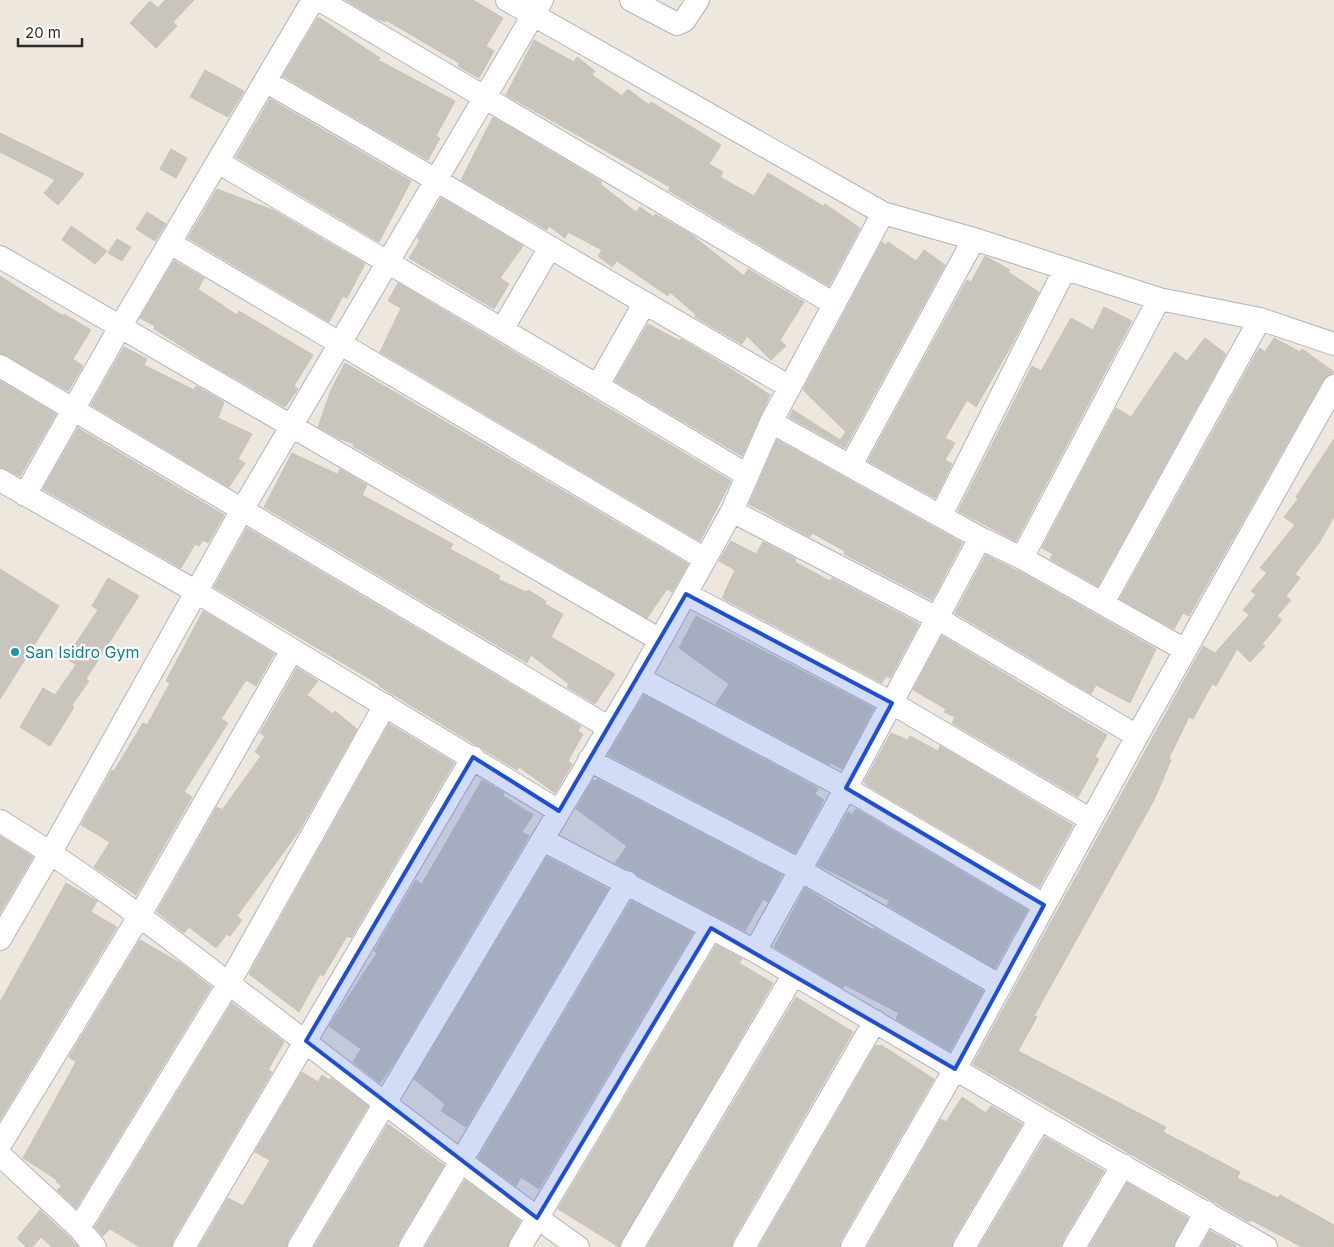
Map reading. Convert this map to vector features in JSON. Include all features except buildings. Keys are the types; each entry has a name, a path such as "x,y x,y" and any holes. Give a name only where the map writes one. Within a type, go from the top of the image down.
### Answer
{"street":[{"path":"25,494 120,327 312,0"},
{"path":"320,0 834,304"},
{"path":"507,0 537,7 883,213 974,239 1159,299 1260,319 1334,344"},
{"path":"631,0 677,24 684,21 698,0"},
{"path":"0,939 51,852 195,591 537,7"},
{"path":"265,81 438,178 644,304 790,387"},
{"path":"218,162 388,264 503,328 747,475"},
{"path":"298,1247 639,678 732,511 771,422 883,213"},
{"path":"851,465 974,239"},
{"path":"170,243 706,559"},
{"path":"503,328 550,247"},
{"path":"0,257 291,428 660,640"},
{"path":"941,516 1066,268"},
{"path":"1022,558 1159,299"},
{"path":"598,385 644,304"},
{"path":"1103,603 1260,319"},
{"path":"0,366 608,727"},
{"path":"852,1247 954,1069 1137,736 1334,386"},
{"path":"771,422 980,538 1022,558 1185,650"},
{"path":"0,480 195,591 474,757 559,811"},
{"path":"732,511 937,618 1137,736"},
{"path":"755,951 846,788 980,538"},
{"path":"686,594 892,703 1091,820"},
{"path":"0,1144 140,916 292,650"},
{"path":"639,678 846,788 1044,905"},
{"path":"79,1228 229,983 385,705"},
{"path":"184,1247 474,757"},
{"path":"589,760 800,870 999,985"},
{"path":"0,821 51,852 140,916 461,1161 578,1247"},
{"path":"543,840 755,951 1040,1119 1266,1247"},
{"path":"410,1247 626,882"},
{"path":"520,1247 711,928"},
{"path":"632,1247 794,974"},
{"path":"744,1247 875,1021"},
{"path":"964,1247 1040,1119"},
{"path":"0,1155 79,1228 95,1247"},
{"path":"1074,1247 1123,1165"},
{"path":"1186,1247 1206,1212"}],"highlighted area":[{"path":"686,594 892,703 846,788 1044,905 955,1069 711,928 537,1218 306,1041 473,757 559,811"}],"place":[{"name":"San Isidro Gym","path":"15,652"}]}
